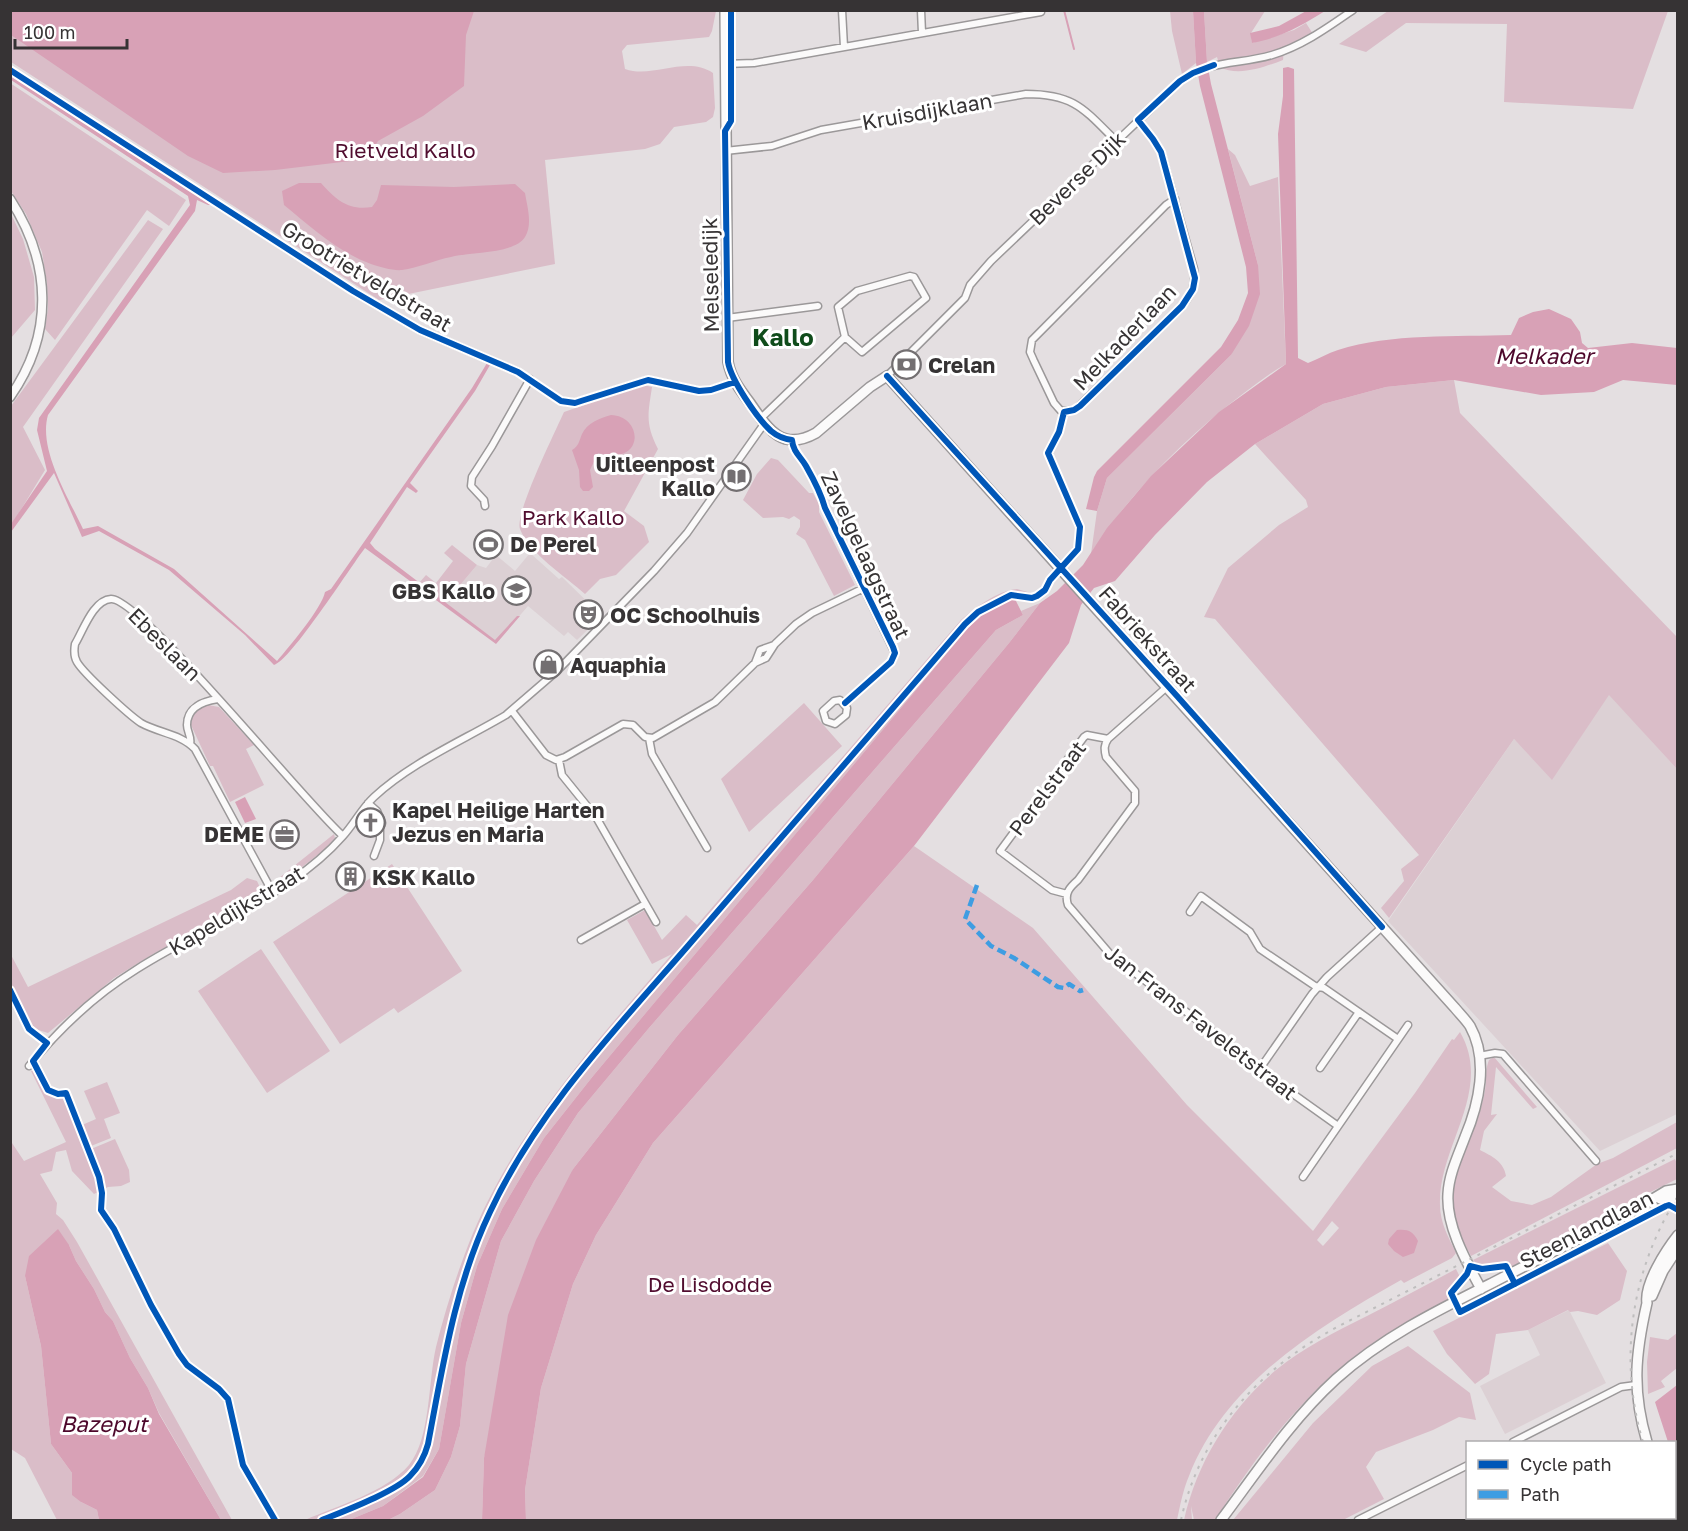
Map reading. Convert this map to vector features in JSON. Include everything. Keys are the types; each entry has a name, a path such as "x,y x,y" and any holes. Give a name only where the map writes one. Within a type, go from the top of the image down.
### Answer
{"main road":[{"name":"Melseledijk","path":"725,10 728,362 735,382 762,421"},
{"path":"762,421 780,437 792,440 807,439 887,375"},
{"name":"Fabriekstraat","path":"887,375 1168,686 1469,1025 1479,1056 1479,1089 1475,1110 1450,1176 1448,1195 1454,1231 1481,1288"},
{"name":"Steenlandlaan","path":"1221,1521 1282,1438 1313,1401 1367,1354 1397,1333 1481,1288 1636,1209 1666,1191 1677,1189"},
{"name":"Steenlandlaan","path":"1636,1209 1668,1197 1677,1199"},
{"path":"1647,1441 1636,1385 1637,1353 1646,1299 1652,1279 1677,1235"},
{"path":"1647,1303 1677,1248"}],"street":[{"path":"842,10 844,47"},
{"path":"921,10 922,33"},
{"path":"1005,10 1005,19"},
{"name":"Beverse Dijk","path":"887,375 965,298 970,285 991,261 1169,90 1193,73 1214,65 1271,56 1300,44 1353,10"},
{"path":"725,64 754,63 1041,12"},
{"name":"Kruisdijklaan","path":"725,151 772,146 821,130 1026,94 1059,96 1074,103 1086,110 1116,141"},
{"name":"Melkaderlaan","path":"1138,120 1161,152 1175,199 1194,269 1193,289 1182,306 1076,409 1061,411 1054,403 1030,352 1032,340 1166,205 1175,199"},
{"path":"10,199 22,216 37,253 43,309 36,346 29,365 10,397"},
{"name":"Grootrietveldstraat","path":"216,203 353,291 420,330 518,372 561,401 574,403 648,380 699,391 711,390 735,382"},
{"path":"914,277 926,298 862,352 845,337 838,307 857,291 885,281 914,277"},
{"path":"727,318 818,306"},
{"name":"Kapeldijkstraat","path":"29,1066 47,1043 105,991 137,968 273,893 328,852 368,803 409,771 512,711 558,671 687,533 762,421 845,337"},
{"path":"485,506 484,500 471,486 472,477 530,379"},
{"name":"Zavelgelaagstraat","path":"792,440 795,452 821,494 825,508 895,653 891,662 845,703"},
{"path":"512,711 549,757 559,760 623,724 633,725 645,737 656,736 715,702 755,663 760,651 775,644 796,624 812,613 864,588"},
{"name":"Ebeslaan","path":"218,699 202,703 192,709 187,725 190,744 141,723 94,681 77,662 75,644 97,606 113,599 127,606 172,649 218,699 343,836"},
{"path":"1067,894 1135,803 1135,791 1106,757 1104,751 1108,739 1168,686"},
{"name":"Perelstraat","path":"1067,894 1052,890 1000,850 1084,736 1108,739"},
{"path":"649,738 652,754 707,848"},
{"path":"190,744 199,755 273,893"},
{"path":"559,760 562,775 596,817 656,922"},
{"path":"368,803 381,818 382,823 380,840 374,856"},
{"name":"Jan Frans Faveletstraat","path":"1067,894 1070,908 1110,954 1230,1045 1259,1070 1338,1126"},
{"path":"1190,912 1201,896 1251,932 1260,949 1315,986 1324,988 1398,1039"},
{"path":"581,940 645,904"},
{"path":"1259,1070 1327,977 1382,927"},
{"path":"10,990 29,1029 47,1043"},
{"path":"1320,1068 1359,1012"},
{"path":"1303,1177 1408,1025"},
{"path":"1479,1056 1503,1054 1596,1161"},
{"path":"1517,1441 1621,1387 1636,1385"},
{"path":"1358,1521 1466,1466"}],"shaded area":[{"name":"GBS Kallo","path":"530,553 559,579 562,577 602,616 577,640 568,632 564,636 528,606 496,643 445,603 477,565 486,568 496,555 515,571"},
{"path":"1609,694 1677,769 1677,1114 1600,1151 1388,921 1514,739 1552,779"},
{"path":"1569,1310 1606,1383 1505,1434 1480,1386 1540,1355 1528,1330"}],"green space":[{"name":"Rietveld Kallo","path":"10,11 716,11 709,37 627,45 622,51 625,69 647,71 692,66 713,73 715,108 713,117 706,122 674,127 660,144 645,149 545,160 555,264 379,300 11,62"},
{"path":"1170,11 1193,11 1196,63 1182,74 1172,31"},
{"path":"1204,11 1265,11 1251,33 1252,43 1294,30 1306,23 1313,34 1284,49 1283,60 1252,70 1227,70 1220,67 1217,57 1207,62"},
{"path":"1388,11 1668,11 1633,109 1504,102 1507,24 1406,23 1366,52 1339,44"},
{"path":"10,83 186,200 169,226 147,210 55,340 45,329 48,309 47,283 42,252 26,214 11,191"},
{"path":"1228,149 1235,155 1250,186 1278,177 1286,364 1223,410 1160,467 1123,509 1091,554 1097,511 1107,478 1231,355 1258,265"},
{"path":"11,214 23,239 34,277 35,310 11,338"},
{"path":"148,220 163,229 23,427 45,470 11,526 11,406"},
{"path":"1454,380 1460,413 1677,637 1677,769 1609,695 1552,780 1514,739 1389,918 1381,908 1404,881 1401,869 1419,855 1215,619 1204,617 1228,568 1279,525 1308,507 1306,500 1255,444 1323,404 1386,387"},
{"name":"Park Kallo","path":"643,385 652,387 649,418 651,432 658,449 624,511 644,526 649,542 616,575 600,579 585,594 531,547 520,529 523,507 564,412"},
{"path":"771,458 778,460 809,493 813,493 819,504 819,512 855,585 834,596 805,540 796,534 800,527 800,520 794,516 789,519 763,518 743,500 757,474"},
{"path":"452,545 477,565 445,603 419,583 426,575 436,583 453,561 444,553"},
{"path":"1017,589 1031,593 1016,600 1014,597 979,615 593,1076 544,1138 502,1209 477,1266 461,1323 439,1449 423,1476 383,1506 349,1520 305,1520 388,1483 409,1465 416,1454 425,1425 433,1361 443,1320 464,1255 487,1202 532,1126 558,1090 672,954 652,964 627,920 645,910 662,940 686,915 697,925 961,620 994,596"},
{"path":"1040,603 813,880 678,1035 573,1169 484,1458 482,1520 388,1520 435,1490 451,1457 460,1426 466,1364 501,1241 534,1181 578,1113 649,1028 996,630 1023,615 1021,611"},
{"path":"804,703 842,746 749,832 721,779"},
{"path":"208,705 219,707 254,745 246,749 264,785 230,802 191,725 196,712"},
{"path":"370,811 375,812 379,820 378,825 359,830 357,826"},
{"path":"334,834 335,838 324,850 281,881 279,878"},
{"name":"De Lisdodde","path":"914,846 1033,928 1187,1105 1313,1231 1452,1039 1454,1040 1460,1032 1469,1054 1471,1076 1468,1097 1447,1161 1440,1205 1445,1230 1456,1253 1452,1258 1404,1283 1401,1280 1338,1317 1277,1361 1250,1386 1226,1413 1205,1443 1187,1481 1177,1520 526,1520 525,1490 541,1388 573,1284 596,1235 653,1143","holes":["1332,1221 1339,1228 1323,1246 1317,1240"]},
{"path":"392,864 462,971 398,1013 394,1008 340,1044 273,942"},
{"path":"247,878 257,881 263,894 114,978 48,1033 35,1029 24,1014 11,984 10,953 28,987 231,890"},
{"path":"261,949 330,1051 267,1093 198,991"},
{"path":"1494,1057 1537,1107 1533,1109 1496,1067 1491,1115 1497,1114 1484,1131 1480,1150 1493,1157 1503,1167 1506,1176 1492,1187 1511,1201 1532,1205 1551,1197 1597,1164 1613,1158 1677,1122 1677,1148 1471,1256 1461,1238 1453,1212 1454,1183 1479,1115 1486,1087 1488,1063"},
{"path":"35,1070 38,1077 66,1100 79,1133 91,1149 115,1139 129,1170 130,1182 121,1186 108,1187 94,1194 72,1171 66,1150 56,1152 52,1171 40,1174 57,1203 56,1214 63,1220 77,1242 232,1520 221,1520 159,1413 113,1321 105,1312 69,1245 25,1276 41,1346 51,1444 72,1473 81,1502 97,1510 99,1520 57,1520 25,1458 11,1449 10,1140 24,1161 66,1142 31,1071"},
{"path":"107,1082 120,1113 104,1119 111,1138 91,1146 82,1125 96,1119 84,1091"},
{"path":"1675,1159 1677,1179 1509,1268 1507,1265 1479,1266 1473,1260"},
{"path":"1608,1243 1627,1271 1620,1300 1597,1315 1568,1310 1528,1330 1496,1334 1489,1374 1475,1384 1447,1354 1433,1331"},
{"path":"1456,1269 1460,1277 1449,1290 1450,1299 1386,1334 1366,1348 1301,1405 1264,1449 1215,1520 1194,1520 1191,1506 1192,1520 1184,1520 1197,1478 1207,1457 1230,1419 1259,1385 1308,1347"},
{"path":"1677,1333 1677,1368 1661,1381 1665,1387 1648,1394 1647,1362 1650,1337 1668,1340"},
{"path":"1408,1346 1470,1393 1476,1420 1459,1417 1433,1430 1376,1452 1366,1467 1384,1499 1343,1520 1233,1520 1313,1423 1372,1366"}],"water":[{"path":"1308,10 1325,11 1290,31 1252,43 1250,33 1279,26"},
{"path":"10,11 474,11 466,35 464,86 423,116 378,141 367,159 275,170 223,173 188,156 11,35"},
{"path":"1193,11 1204,11 1207,62 1211,84 1258,265 1260,294 1249,326 1231,355 1107,478 1097,511 1086,509 1097,471 1221,347 1238,320 1248,293 1246,267 1200,86 1196,63"},
{"name":"Melkader","path":"1283,68 1294,69 1298,358 1308,363 1334,351 1402,338 1511,335 1519,318 1549,309 1571,319 1580,332 1582,343 1588,348 1632,343 1677,348 1677,385 1623,380 1594,392 1541,395 1454,380 1386,387 1323,404 1255,444 1207,482 1155,535 1115,581 1094,588 1081,605 1069,643 914,846 653,1143 596,1235 573,1284 541,1388 525,1490 526,1520 482,1520 484,1458 508,1315 536,1240 573,1169 678,1035 813,880 1040,603 1057,591 1083,565 1107,528 1151,476 1219,412 1286,364 1278,134 1283,96"},
{"path":"11,74 211,205 197,200 195,211 48,415 47,443 51,458 83,529 98,526 174,569 277,661 312,617 325,592 331,589 472,388 487,363 490,365 475,391 410,483 418,491 416,493 407,487 370,543 495,640 517,616 520,616 496,644 365,548 293,648 274,665 245,635 169,570 99,531 82,537 54,473 11,532 11,524 47,471 37,430 39,418 190,205 188,196 11,80"},
{"path":"299,183 321,183 344,203 364,208 372,207 377,200 381,185 454,187 515,184 525,193 529,226 525,237 512,247 491,252 459,255 408,269 391,269 371,264 347,253 284,205 282,191"},
{"path":"611,415 622,417 630,423 634,431 634,440 631,447 624,453 613,455 598,453 590,470 593,487 589,491 583,491 580,487 579,470 572,450 590,424"},
{"path":"1014,597 1023,615 996,630 649,1028 578,1113 534,1181 501,1241 466,1364 460,1426 451,1457 435,1490 388,1520 349,1520 383,1506 423,1477 439,1449 461,1323 477,1266 502,1209 544,1138 593,1076 973,622 988,610"},
{"path":"245,797 256,819 245,823 235,802"},
{"name":"Bazeput","path":"58,1229 105,1312 113,1321 159,1414 221,1520 99,1520 97,1510 72,1495 72,1473 51,1444 41,1346 25,1276 29,1256"},
{"path":"1397,1230 1407,1230 1414,1235 1418,1241 1414,1253 1403,1257 1388,1244 1389,1239"},
{"path":"1677,1385 1677,1471 1676,1441 1668,1441 1655,1402"}],"waterway":[{"path":"1064,10 1074,49"}],"railway":[{"path":"1181,1520 1190,1488 1202,1459 1218,1432 1258,1384 1282,1363 1337,1327 1678,1153"},
{"path":"1643,1441 1635,1411 1631,1379 1634,1316 1649,1254 1678,1196"}],"marked path":[{"path":"977,885 965,919 991,946 1058,987 1064,988 1069,984 1080,991 1083,990"}],"cycle path":[{"path":"731,10 731,121 725,131 728,362 739,388 765,425 773,433 792,440 817,487 893,647 895,653 891,662 845,703"},
{"path":"322,1520 369,1501 393,1488 410,1476 421,1461 428,1444 451,1326 478,1240 509,1175 530,1140 579,1073 965,624 978,612 1011,595 1032,598 1037,596 1045,590 1050,580 1078,549 1080,527 1048,453 1059,432 1064,412 1080,406 1182,306 1193,289 1195,278 1161,152 1138,120 1180,81 1214,65"},
{"path":"10,70 353,291 420,330 518,372 561,401 575,403 648,380 699,391 711,390 735,382"},
{"path":"887,376 1177,696 1382,927"},
{"path":"10,990 29,1029 47,1043 33,1061 48,1090 58,1094 66,1093 99,1177 102,1193 101,1210 114,1229 151,1305 179,1354 187,1365 219,1389 228,1399 243,1465 275,1520"},
{"path":"1515,1284 1506,1266 1482,1269 1470,1266 1467,1274 1451,1293 1460,1312 1666,1206 1669,1205 1678,1210"}],"place":[{"name":"Crelan","path":"907,365"},
{"name":"Uitleenpost Kallo","path":"736,476"},
{"name":"De Perel","path":"489,544"},
{"name":"GBS Kallo","path":"516,591"},
{"name":"OC Schoolhuis","path":"589,615"},
{"name":"Aquaphia","path":"549,665"},
{"name":"Kapel Heilige Harten Jezus en Maria","path":"371,822"},
{"name":"DEME","path":"285,834"},
{"name":"KSK Kallo","path":"351,877"}],"district":[{"name":"Kallo","path":"783,336"}]}
